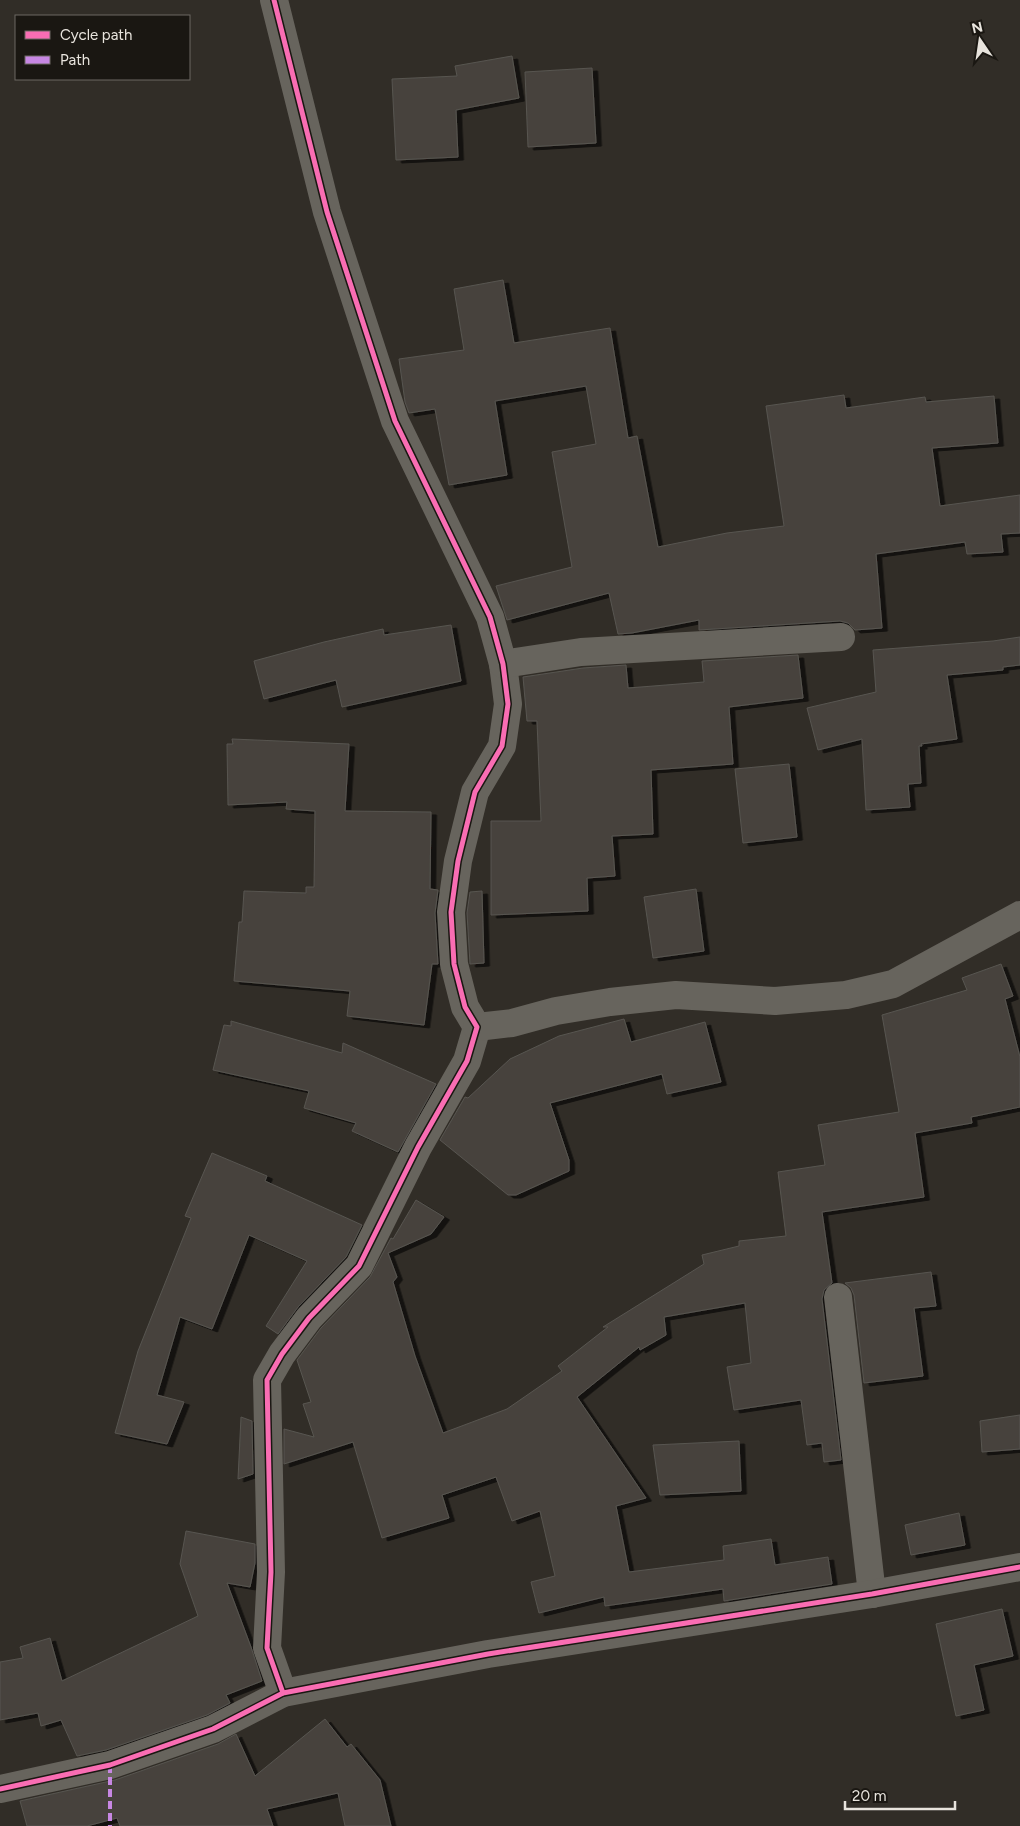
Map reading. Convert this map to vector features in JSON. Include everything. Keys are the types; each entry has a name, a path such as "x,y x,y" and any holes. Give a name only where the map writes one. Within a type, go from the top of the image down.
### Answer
{"street":[{"path":"274,0 327,212 395,421 490,617 503,664 508,704 502,746 475,792 458,861 451,912 454,964 465,1006 477,1027 466,1061 418,1147 358,1266 309,1318 282,1354 266,1380 271,1572 267,1648 283,1693"},
{"path":"503,664 581,652 841,637"},
{"path":"477,1027 512,1023 556,1011 610,1002 676,995 775,1001 846,995 893,984 1020,915"},
{"path":"838,1297 872,1594"},
{"path":"0,1789 110,1765 213,1729 283,1693 488,1654 872,1594 1020,1567"}],"building":[{"path":"512,56 519,98 456,110 458,157 396,160 392,79 457,76 455,66"},
{"path":"592,68 596,143 528,147 525,72"},
{"path":"503,280 514,343 610,328 628,438 637,436 658,547 727,533 784,526 766,406 844,395 846,408 925,397 926,402 994,396 998,443 932,448 940,506 1020,495 1020,533 1001,534 1003,552 967,554 965,542 876,554 882,628 855,630 848,623 840,621 699,630 699,620 618,634 609,593 507,620 496,586 572,567 552,452 596,444 586,386 495,401 507,475 449,485 435,409 409,413 405,402 399,359 464,350 454,289"},
{"path":"451,625 461,681 342,707 336,680 264,699 254,661 324,642 383,629 384,635"},
{"path":"1020,637 1020,665 1003,667 1003,670 947,675 957,739 921,744 922,746 919,746 921,783 908,784 910,807 866,810 862,739 818,750 807,708 876,692 873,650 993,641"},
{"path":"798,655 803,698 729,707 733,764 651,770 653,834 612,836 615,876 587,878 588,911 491,915 491,821 541,821 537,721 527,721 523,677 583,668 626,665 628,688 704,682 702,661"},
{"path":"232,739 349,744 345,811 431,812 430,889 438,890 435,913 438,964 432,964 424,1025 347,1016 350,991 234,981 239,922 242,922 244,891 306,893 306,887 314,887 315,811 286,809 287,802 228,805 227,744 233,744"},
{"path":"789,764 797,837 743,843 735,769"},
{"path":"696,889 704,951 653,958 644,897"},
{"path":"482,891 484,963 470,964 467,913 470,892"},
{"path":"1001,964 1013,996 1005,999 1020,1057 1020,1107 971,1117 972,1123 915,1133 924,1197 822,1212 832,1283 824,1290 822,1299 841,1460 824,1462 822,1443 807,1445 801,1400 734,1410 727,1367 751,1363 745,1303 664,1317 666,1335 640,1350 639,1347 577,1397 646,1498 616,1506 629,1572 724,1560 723,1546 771,1539 775,1565 828,1557 832,1584 724,1601 723,1589 605,1606 604,1597 539,1613 531,1582 555,1576 540,1511 512,1521 496,1477 442,1495 449,1518 382,1538 353,1442 284,1464 284,1429 314,1437 303,1404 311,1402 297,1360 321,1328 370,1277 391,1238 393,1239 416,1200 444,1217 431,1234 388,1253 397,1277 393,1282 415,1356 443,1433 507,1409 562,1371 558,1366 608,1327 603,1327 704,1264 702,1255 739,1246 739,1241 786,1236 778,1172 825,1165 818,1125 899,1112 882,1015 967,990 962,978"},
{"path":"624,1019 631,1042 705,1022 721,1082 667,1094 662,1074 550,1103 569,1160 569,1171 516,1195 508,1195 440,1140 465,1097 468,1098 510,1059 559,1036"},
{"path":"231,1021 342,1053 343,1043 436,1084 398,1152 352,1131 356,1123 304,1108 309,1091 213,1070 224,1025 231,1026"},
{"path":"212,1153 267,1176 265,1181 362,1225 346,1257 298,1307 278,1334 266,1326 307,1261 249,1235 212,1329 180,1317 157,1395 184,1402 167,1444 115,1433 138,1351 191,1218 185,1216"},
{"path":"931,1272 936,1306 914,1308 923,1376 864,1383 854,1295 851,1288 845,1283"},
{"path":"1020,1415 1020,1449 982,1452 980,1421"},
{"path":"241,1417 252,1421 253,1474 238,1479"},
{"path":"739,1441 741,1491 660,1495 653,1445"},
{"path":"959,1513 965,1545 911,1555 905,1525"},
{"path":"186,1531 255,1544 255,1563 250,1587 227,1583 262,1681 226,1695 230,1703 207,1715 106,1750 77,1756 61,1720 41,1726 38,1713 0,1720 0,1662 23,1658 20,1647 50,1638 62,1681 198,1616 180,1564"},
{"path":"1002,1609 1013,1656 974,1665 984,1710 956,1716 936,1624"},
{"path":"325,1719 347,1747 351,1744 380,1780 391,1826 345,1826 338,1793 267,1809 273,1826 120,1826 117,1818 87,1826 27,1826 20,1801 115,1780 218,1744 236,1734 255,1776"}],"marked path":[{"path":"110,1765 110,1826"}],"cycle path":[{"path":"274,0 327,212 395,421 490,617 503,664 508,704 502,746 475,792 458,861 451,912 454,964 465,1007 477,1027 467,1061 418,1147 359,1266 309,1318 282,1354 267,1380 271,1572 267,1648 283,1693"},
{"path":"0,1789 110,1765 213,1729 283,1693 488,1654 872,1594 1020,1567"}]}
